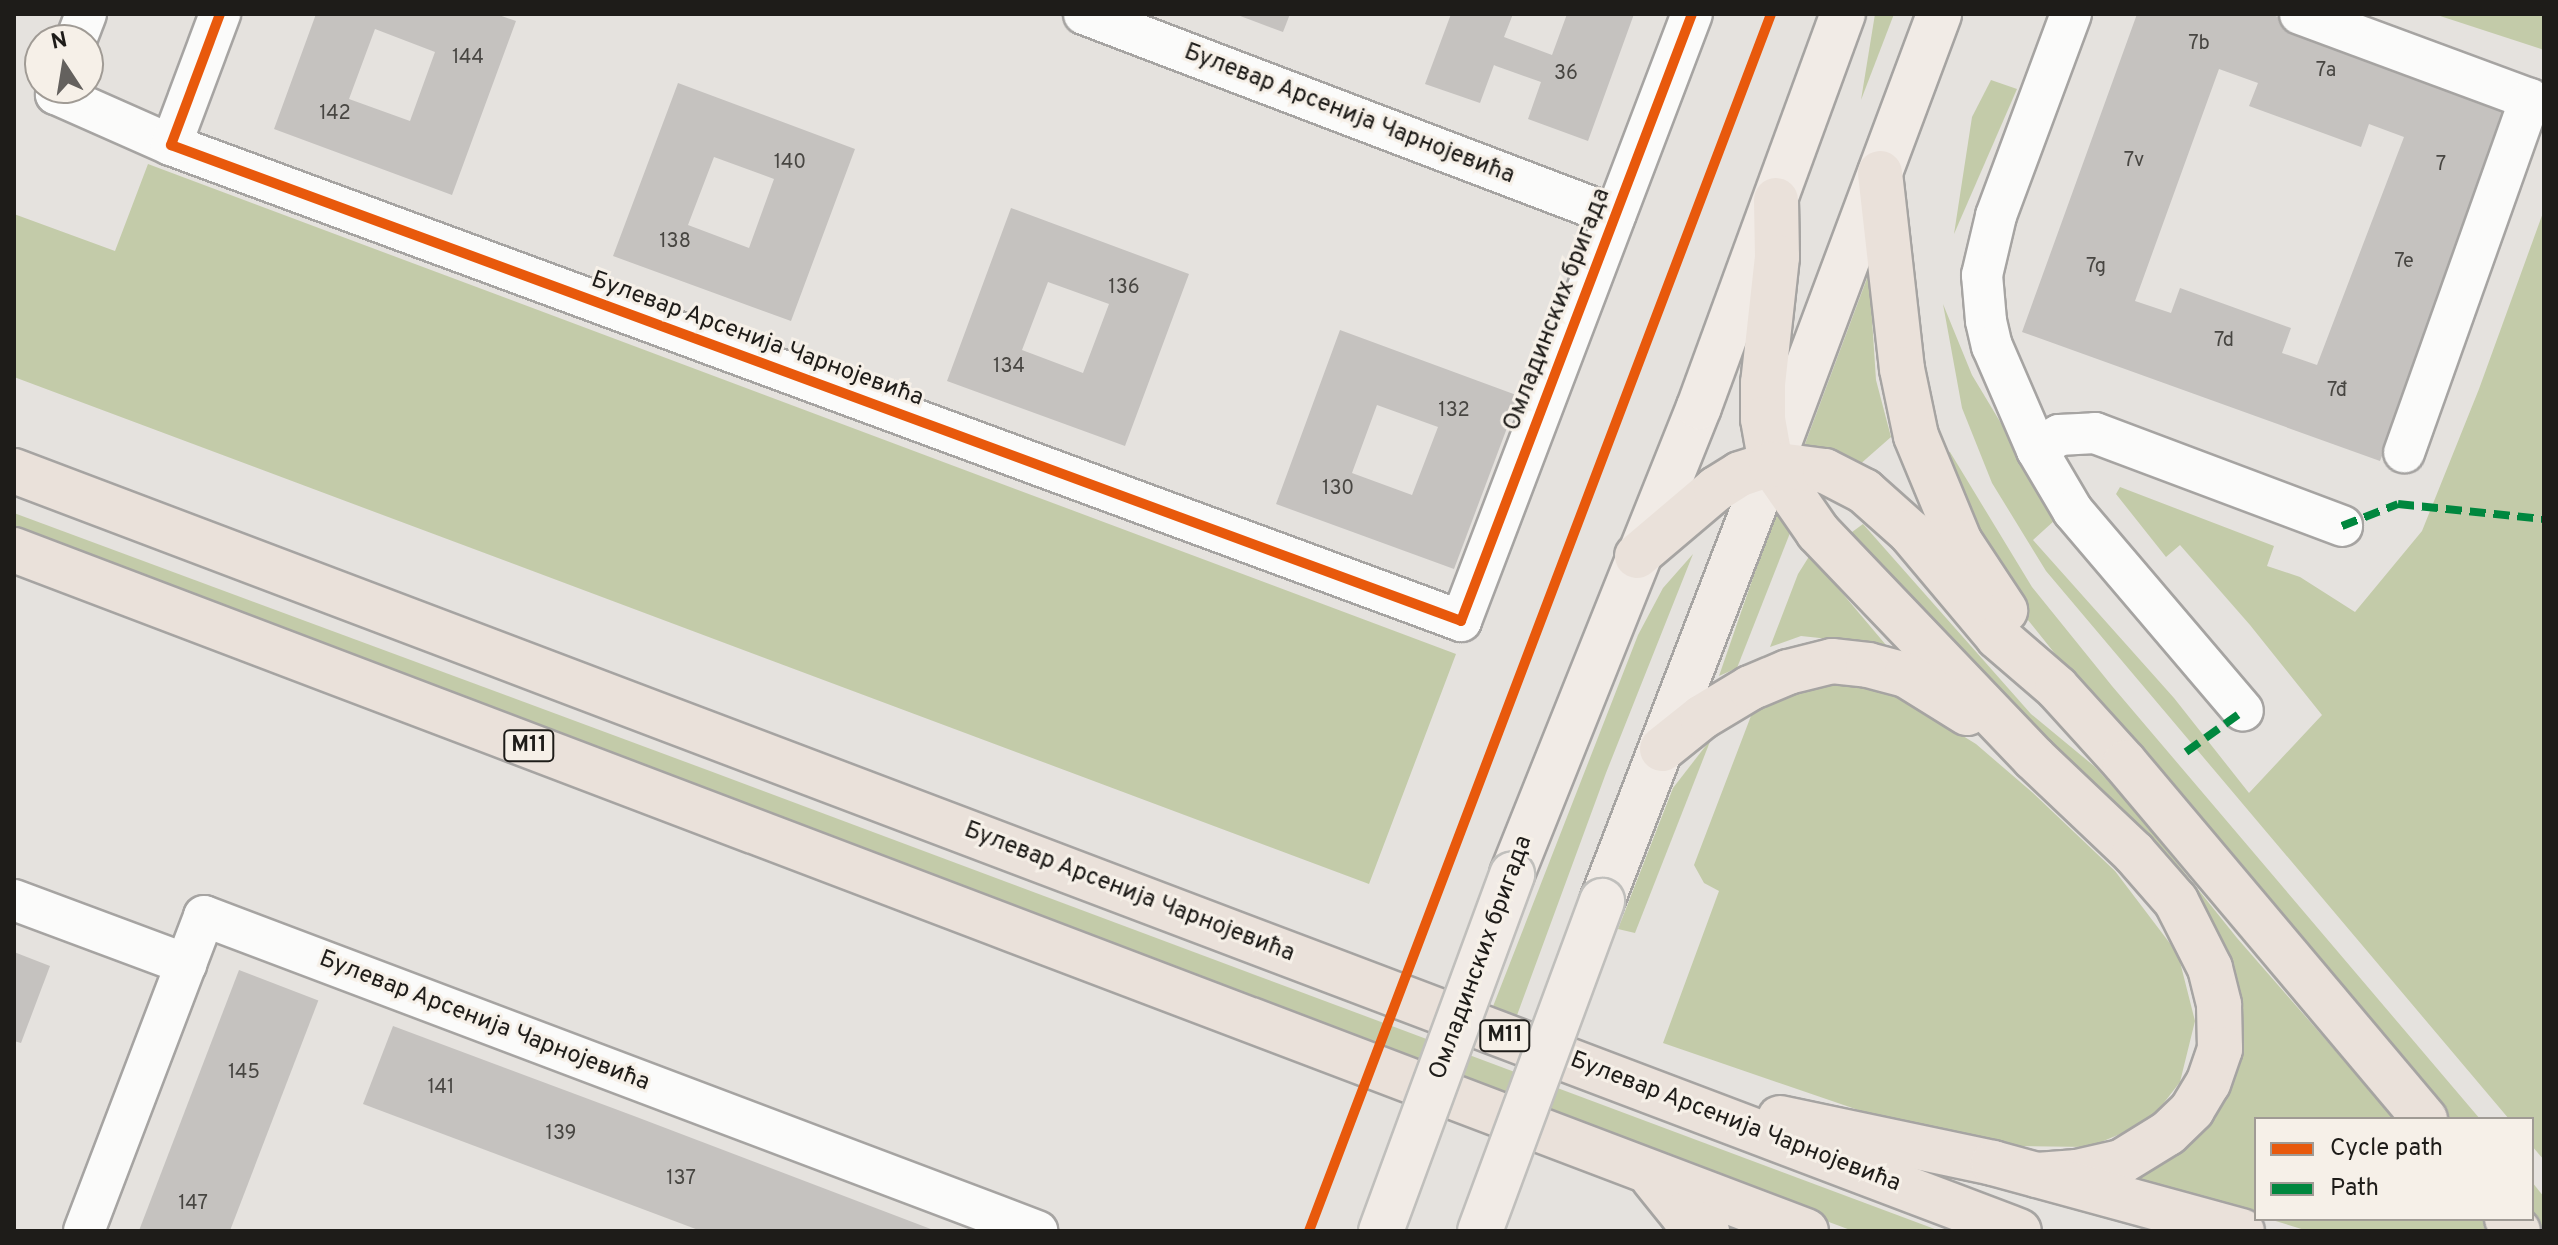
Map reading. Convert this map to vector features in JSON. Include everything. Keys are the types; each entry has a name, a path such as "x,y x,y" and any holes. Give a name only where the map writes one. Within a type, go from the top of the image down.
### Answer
{"highway":[{"path":"1880,173 1902,369 1916,436 1960,542 2057,688 2423,1117"},
{"path":"1776,200 1777,257 1763,383 1763,419 1771,464 1818,532 2034,758 2134,853 2176,901 2210,968 2219,1005 2220,1049 2192,1110 2168,1133 2121,1162 2077,1172 2037,1175"},
{"path":"1637,556 1716,489 1740,474 1771,464 1825,471 1864,491 1910,532 1998,637 2057,688"},
{"name":"Булевар Арсенија Чарнојевића","path":"14,471 2019,1231"},
{"name":"M11","path":"14,550 1806,1231"},
{"path":"1662,749 1702,717 1750,688 1788,672 1832,661 1868,665 1906,675 1939,693 2034,758"},
{"path":"1679,1101 1818,1125 2037,1175 2242,1231"},
{"path":"1649,1173 1683,1215 1707,1231"}],"main road":[{"name":"Омладинских бригада","path":"1381,1231 1512,874 1699,407 1843,14"},
{"path":"1480,1231 1939,14"}],"street":[{"path":"171,145 220,14"},
{"name":"Булевар Арсенија Чарнојевића","path":"1084,14 1615,216"},
{"name":"Омладинских бригада","path":"1461,621 1692,14"},
{"path":"2071,14 1996,216 1982,275 1986,321 1992,346 2037,450 2073,511 2243,711"},
{"path":"2300,14 2530,99 2404,452"},
{"name":"Булевар Арсенија Чарнојевића","path":"79,104 171,145 1461,621"},
{"path":"2037,450 2059,435 2095,433 2342,526"},
{"path":"14,900 186,964"},
{"name":"Булевар Арсенија Чарнојевића","path":"84,1231 204,916 1037,1231"}],"green space":[{"path":"1875,14 1894,14 1861,100"},
{"path":"2434,14 2544,14 2544,50"},
{"path":"1991,80 2017,89 1954,234 1972,117"},
{"path":"148,164 1456,654 1369,884 14,377 14,214 115,251"},
{"path":"2544,210 2544,1160 2534,1148 2534,1117 2507,1117 2046,571 1992,483 1962,408 1943,304 1972,375 2053,510 2055,520 2033,540 2174,698 2249,793 2322,715 2250,625 2180,545 2166,557 2116,494 2120,487 2274,546 2267,566 2300,577 2355,612 2422,531 2479,389"},
{"path":"1869,273 1876,380 1891,437 1858,466 1805,444"},
{"path":"1928,445 1950,452 2032,587 2112,686 2478,1117 2446,1117 2109,721 1999,584"},
{"path":"1776,511 1790,533 1737,668 1719,676"},
{"path":"14,513 1940,1231 1853,1231 14,544"},
{"path":"1863,524 2031,714 2094,766 2132,807 2237,938 2393,1117 2254,1117 2254,1214 2133,1178 2238,1012 2225,946 2185,878 2119,818 1848,535"},
{"path":"1693,554 1606,773 1516,1018 1492,1009 1638,635 1663,588"},
{"path":"1810,555 1886,645 1801,636 1770,647 1798,574"},
{"path":"1851,681 1890,691 1976,744 2115,871 2178,954 2195,1021 2180,1082 2149,1122 2089,1147 2018,1146 1870,1114 1663,1043 1719,891 1704,883 1694,865 1754,708 1811,684"},
{"path":"1711,739 1635,933 1618,929 1673,788"},
{"path":"2534,1184 2544,1197 2544,1231 2534,1220"},
{"path":"2276,1221 2484,1221 2493,1231 2308,1231"}],"building":[{"path":"316,14 496,14 516,21 452,195 274,129","holes":["375,29 435,52 410,121 349,99"]},
{"path":"1235,14 1290,14 1283,32"},
{"path":"1451,14 1513,14 1504,37 1552,55 1567,14 1634,14 1588,141 1528,119 1541,82 1494,65 1480,103 1425,84"},
{"path":"2137,14 2270,14 2513,105 2380,461 2022,332","holes":["2219,69 2258,83 2249,106 2361,147 2369,124 2404,137 2317,365 2282,353 2291,328 2180,288 2171,313 2135,301"]},
{"path":"678,83 855,149 791,321 613,256","holes":["714,157 774,179 749,248 688,225"]},
{"path":"1011,208 1189,274 1125,446 947,381","holes":["1048,282 1109,304 1083,373 1022,350"]},
{"path":"1340,330 1519,396 1454,569 1276,504","holes":["1377,405 1438,427 1412,495 1352,473"]},
{"path":"14,952 50,966 21,1043 14,1041"},
{"path":"239,970 318,1000 230,1231 139,1231"},
{"path":"393,1026 936,1231 701,1231 363,1104"}],"marked path":[{"path":"2342,526 2398,504 2544,519"},
{"path":"2186,752 2243,711"}],"cycle path":[{"path":"220,14 171,145 1461,621 1692,14"},
{"path":"1309,1231 1771,14"}]}
